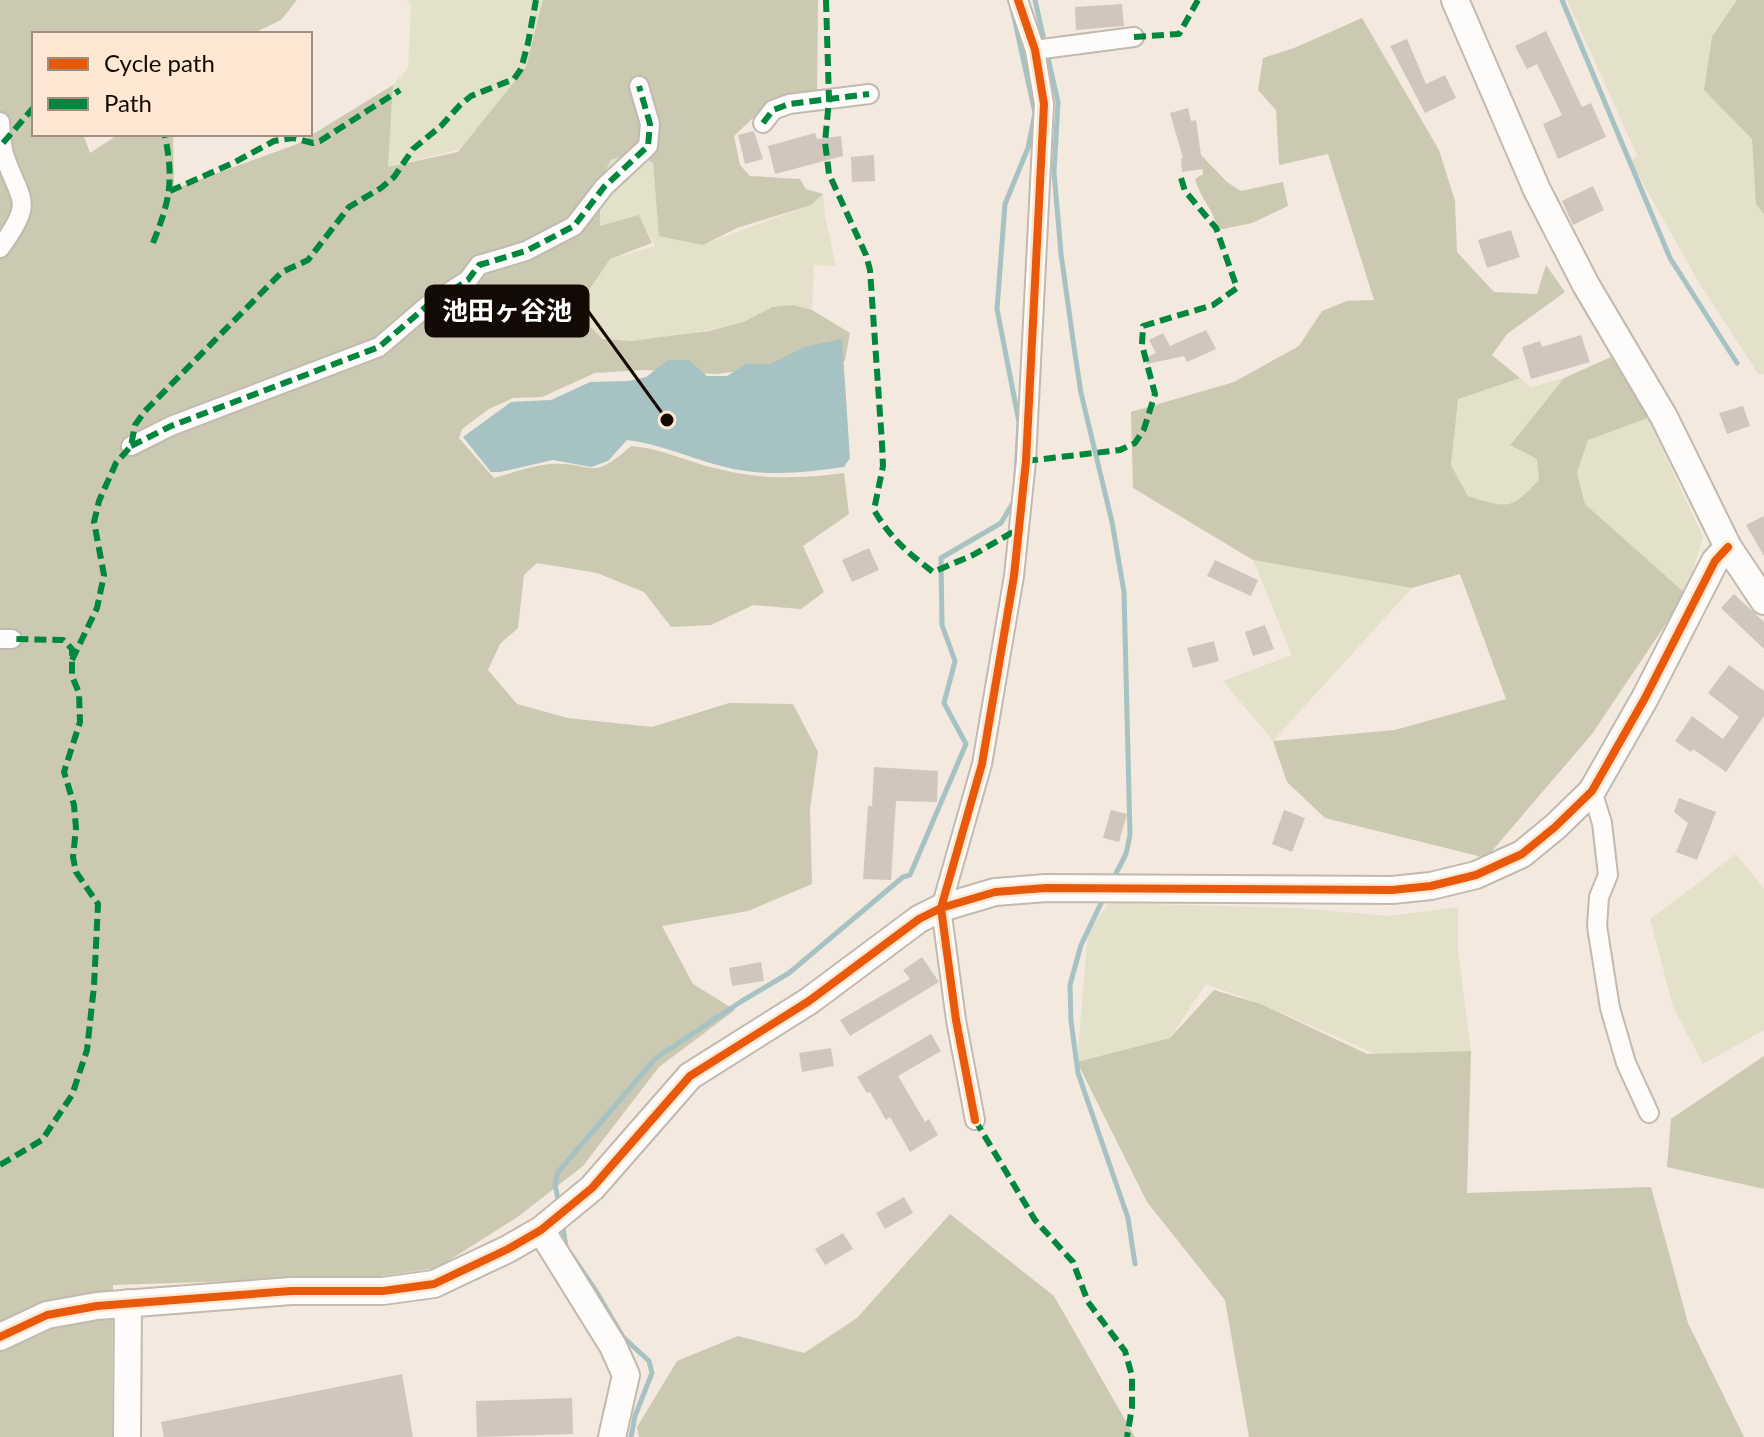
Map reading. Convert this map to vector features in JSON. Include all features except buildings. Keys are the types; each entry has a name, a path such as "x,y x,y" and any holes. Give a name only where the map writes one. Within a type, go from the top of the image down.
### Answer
{"street":[{"path":"975,1120 956,1020 941,908 982,764 1014,576 1026,461 1045,127 1035,50 1018,0"},
{"path":"1455,0 1537,190 1586,285 1664,417 1728,547 1764,601"},
{"path":"1035,50 1134,37"},
{"path":"131,446 171,426 379,347 427,306 468,280 479,265 526,251 574,226 604,187 648,146 650,124 639,86"},
{"path":"763,123 773,110 789,104 869,94"},
{"path":"0,122 4,153 23,200 23,211 17,225 0,248"},
{"path":"0,1337 47,1315 128,1303 291,1291 383,1291 434,1284 541,1230 592,1188 690,1076 809,1001 919,919 941,908 995,892 1046,888 1392,890 1431,886 1476,875 1522,854 1592,791 1645,698 1715,561 1728,547"},
{"path":"1592,791 1602,823 1608,875 1599,897 1597,926 1610,1008 1626,1063 1649,1113"},
{"path":"541,1230 613,1346 626,1375 612,1437"},
{"path":"127,1437 128,1303"}],"shaded area":[{"path":"0,0 297,0 281,20 256,32 32,32 32,136 84,136 90,153 116,136 173,136 174,189 297,144 393,85 388,167 458,152 526,67 543,0 818,0 817,92 772,100 734,136 740,165 750,176 800,179 806,189 823,194 811,205 737,228 703,245 659,236 653,163 635,152 611,160 600,182 600,226 639,215 652,243 610,259 587,293 584,305 588,325 603,339 631,341 709,331 743,322 772,307 793,305 812,310 850,333 845,361 800,355 771,367 716,374 645,370 595,373 542,397 513,398 489,409 462,429 459,438 494,478 550,464 598,468 631,446 747,475 795,477 844,473 849,514 803,546 824,592 801,609 753,605 711,625 671,627 644,592 597,573 537,563 524,575 518,628 500,644 488,670 517,704 568,718 652,727 729,703 793,704 818,752 810,809 812,884 748,911 662,926 693,984 735,1010 659,1067 583,1166 519,1216 437,1268 381,1276 113,1285 112,1437 0,1437"},
{"path":"407,0 545,0 526,67 466,148 388,167 393,85 408,68 411,5"},
{"path":"1567,0 1764,0 1764,374 1759,375 1699,283 1631,162 1637,155"},
{"path":"1737,0 1764,0 1764,214 1756,204 1752,139 1704,90 1712,37"},
{"path":"1362,18 1439,150 1455,201 1457,252 1494,292 1537,294 1546,265 1565,292 1507,334 1492,355 1520,378 1458,399 1451,465 1468,496 1508,504 1529,490 1539,480 1537,459 1510,445 1564,378 1611,357 1648,418 1588,440 1577,473 1585,504 1686,594 1592,734 1486,858 1325,818 1287,782 1273,741 1395,730 1506,699 1460,574 1412,588 1253,560 1133,488 1131,412 1234,382 1299,346 1322,311 1347,301 1374,300 1328,154 1279,165 1276,110 1258,90 1263,58"},
{"path":"635,152 653,163 659,235 702,245 810,205 823,194 836,266 814,265 812,310 776,307 742,322 649,339 613,340 597,334 588,322 584,306 595,279 610,259 655,246 639,216 599,227 600,181 611,160"},
{"path":"1201,155 1227,182 1241,191 1283,182 1288,206 1252,223 1218,230 1195,179 1203,174"},
{"path":"1520,378 1531,387 1564,378 1510,444 1537,459 1540,480 1521,506 1499,506 1468,496 1451,465 1454,393"},
{"path":"1648,418 1703,537 1686,594 1585,504 1577,473 1588,439"},
{"path":"1253,560 1412,588 1273,741 1223,681 1292,655"},
{"path":"1736,854 1764,889 1764,1030 1703,1064 1673,1007 1650,919"},
{"path":"1109,903 1298,908 1389,916 1458,907 1458,950 1471,1051 1376,1054 1261,1004 1206,984 1170,1038 1077,1062 1088,930"},
{"path":"1214,990 1261,1004 1367,1054 1471,1051 1467,1193 1651,1187 1688,1323 1744,1437 1249,1437 1225,1300 1147,1202 1077,1062 1170,1038"},
{"path":"1764,1056 1764,1189 1667,1167 1671,1119"},
{"path":"950,1214 1054,1296 1135,1437 639,1437 637,1427 677,1361 738,1336 804,1353 857,1318"}],"water":[{"path":"842,339 850,458 844,467 799,472 755,472 725,467 627,440 608,461 591,467 553,460 491,472 463,437 511,402 551,400 590,382 629,381 646,377 668,360 689,360 707,376 727,376 746,364 771,364 804,347"}],"waterway":[{"path":"1035,0 1058,102 1054,172 1061,254 1075,354 1124,592 1130,835 1126,854 1112,881"},
{"path":"1562,0 1670,258 1737,363"},
{"path":"1012,8 1035,113 1028,148 1005,204 997,309 1019,422 1016,476"},
{"path":"559,1204 555,1185 558,1172 656,1058 789,973 903,877 910,875 966,744 944,703 955,661 942,625 941,558 1001,523 1014,501"},
{"path":"1104,897 1081,945 1070,985 1071,1021 1078,1073 1128,1218 1135,1264"},
{"path":"562,1222 566,1247 623,1337 649,1361 652,1373 635,1416 631,1437"}],"marked path":[{"path":"72,660 97,608 104,575 94,522 99,501 116,463 131,446 135,425 145,411 282,272 308,260 349,207 394,177 413,149 460,105 471,96 514,79 521,69 536,0"},
{"path":"826,0 829,100 825,142 829,174 870,270 883,466 874,510 900,544 933,572 973,555 1018,529"},
{"path":"1134,37 1179,34 1198,0"},
{"path":"131,446 171,426 379,347 427,306 468,280 479,265 526,251 574,226 604,187 648,146 650,124 639,86"},
{"path":"170,191 274,141 293,138 313,143 320,141 400,90"},
{"path":"763,123 773,110 789,104 869,94"},
{"path":"3,143 32,109"},
{"path":"153,243 169,190 165,136"},
{"path":"1026,461 1120,450 1135,443 1144,429 1155,394 1142,345 1143,326 1213,305 1237,288 1216,228 1185,191 1180,175"},
{"path":"0,1165 42,1140 72,1095 87,1050 98,904 76,872 73,857 76,828 74,805 64,772 80,722 79,693 72,676 72,649 63,640 12,639"},
{"path":"975,1120 1035,1220 1073,1262 1088,1302 1125,1351 1132,1376 1132,1407 1127,1437"}],"cycle path":[{"path":"975,1120 956,1020 941,908 982,764 1014,576 1026,461 1044,104 1035,50 1018,0"},
{"path":"0,1337 47,1315 97,1306 291,1291 383,1291 434,1284 541,1230 592,1188 690,1076 809,1001 919,919 941,908 995,892 1046,888 1392,890 1431,886 1476,875 1522,854 1592,791 1645,698 1715,561 1728,547"}],"place":[{"name":"池田ヶ谷池","path":"667,420"}]}
